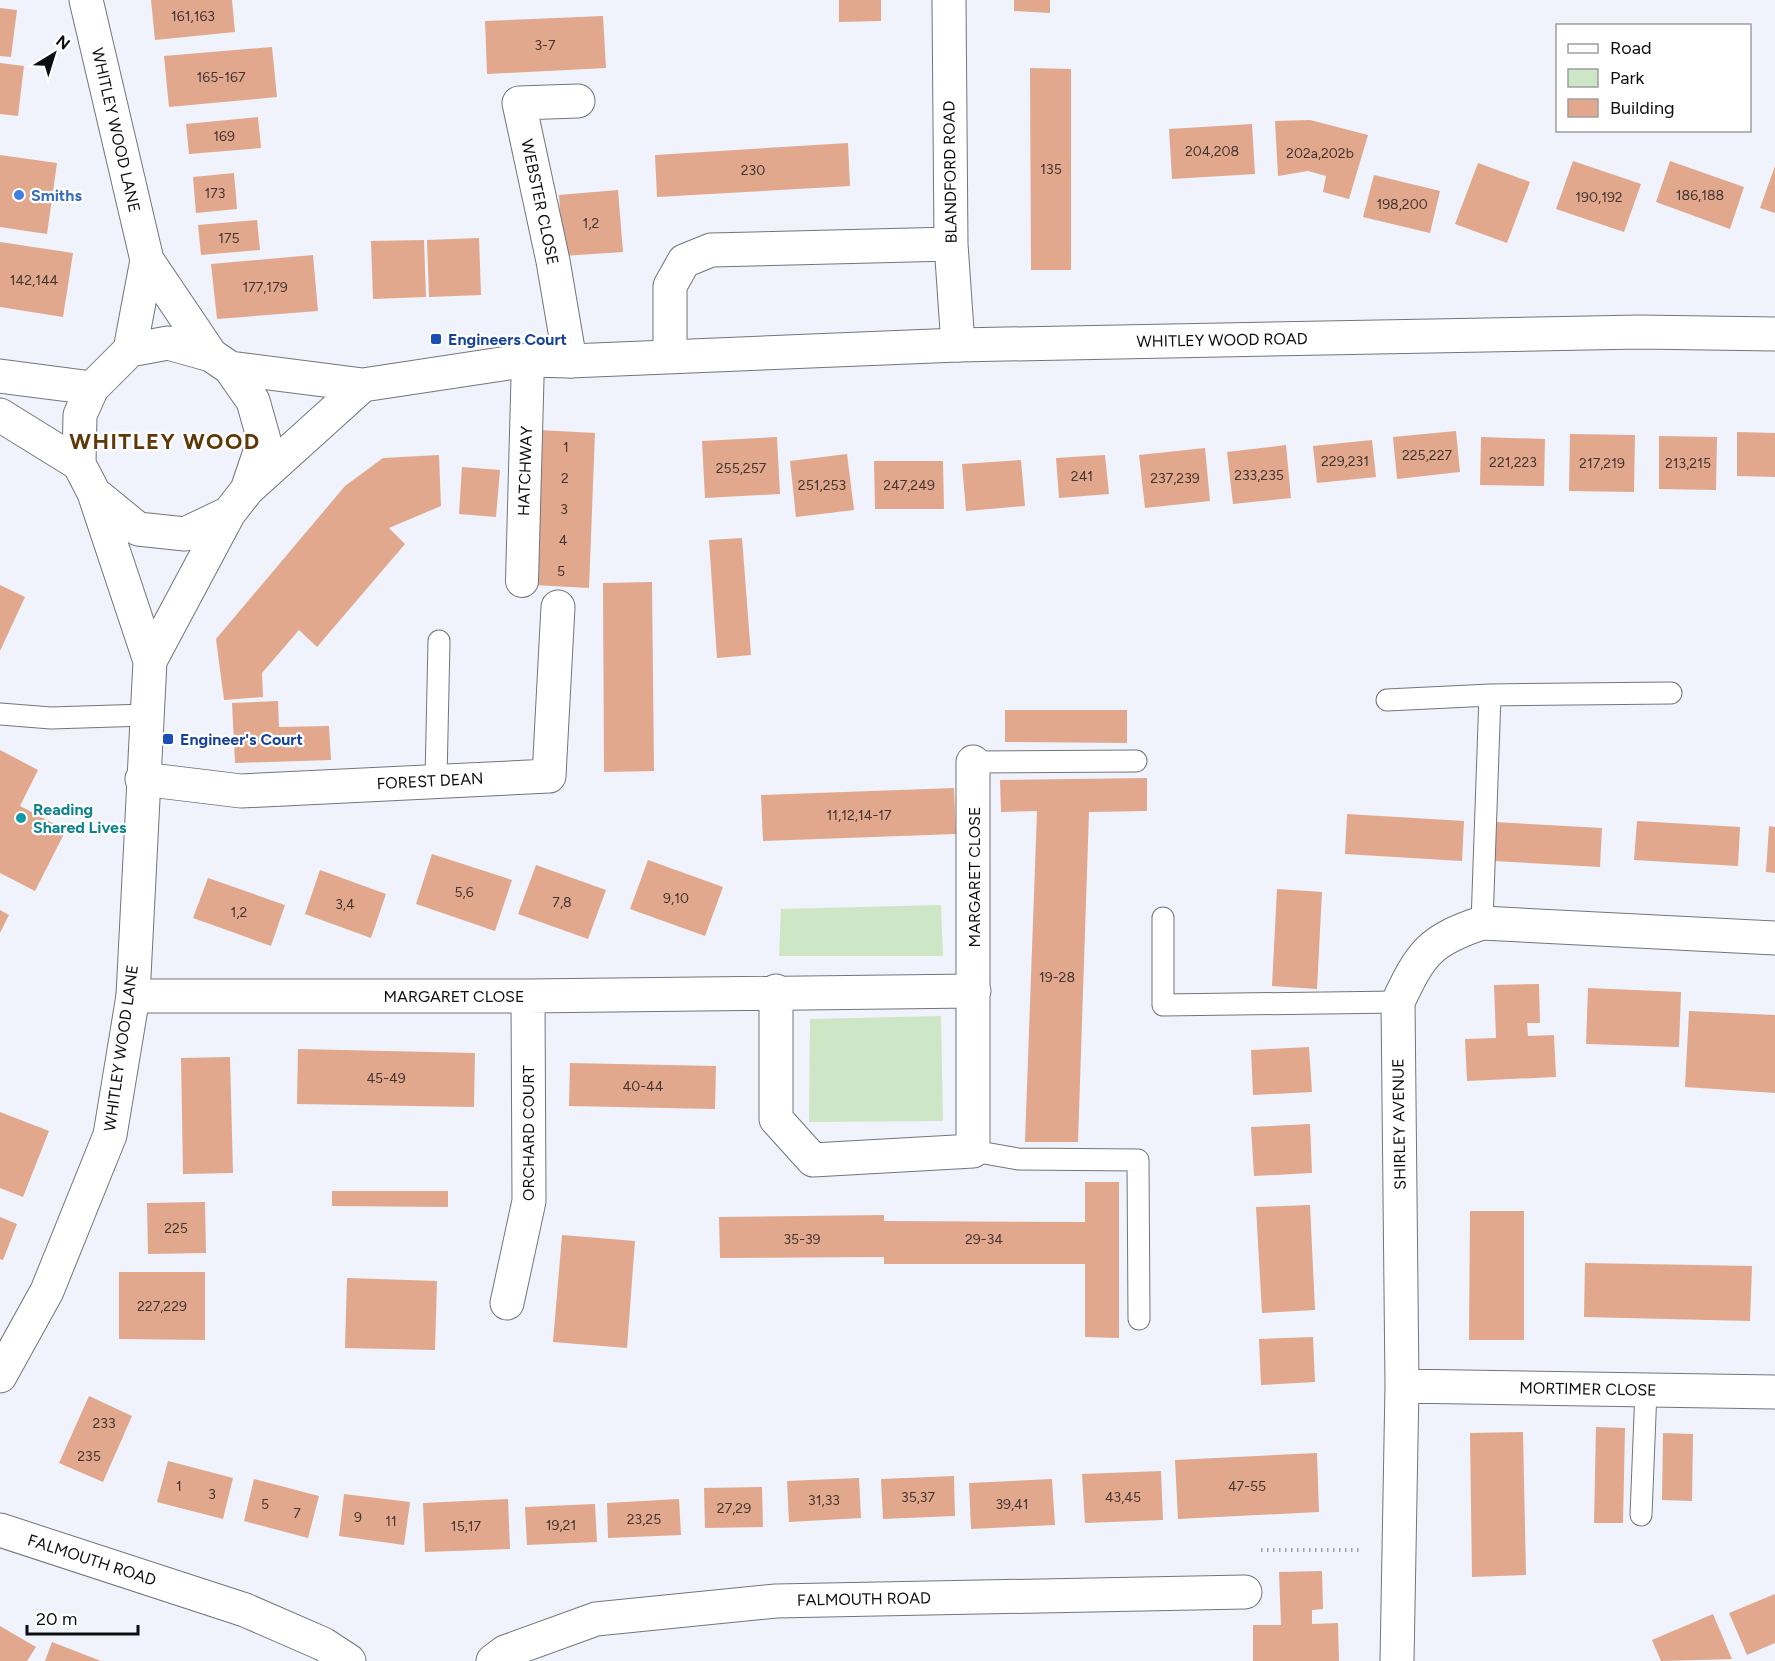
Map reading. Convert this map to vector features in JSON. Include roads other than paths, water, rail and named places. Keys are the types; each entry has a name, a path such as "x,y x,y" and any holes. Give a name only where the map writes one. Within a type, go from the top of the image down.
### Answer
{"street":[{"name":"WHITLEY WOOD LANE","path":"86,0 147,260 220,361"},
{"name":"BLANDFORD ROAD","path":"949,0 951,244 958,345"},
{"name":"WEBSTER CLOSE","path":"570,361 553,261 519,103 578,101"},
{"path":"670,356 670,286 684,261 711,250 951,244"},
{"name":"WHITLEY WOOD LANE","path":"130,350 147,260"},
{"name":"WHITLEY WOOD ROAD","path":"220,361 363,385 528,360 570,361 958,345 1627,332 1775,334"},
{"path":"238,502 264,440 253,401 220,361 168,343 130,350 92,388 80,415 79,464 94,493 138,529 185,534 238,502 363,385"},
{"name":"HATCHWAY","path":"522,581 528,360"},
{"path":"0,376 92,388"},
{"path":"0,414 79,464"},
{"name":"WHITLEY WOOD LANE","path":"0,1376 47,1291 110,1135 133,996 141,854 142,779 150,661 94,493"},
{"name":"WHITLEY WOOD LANE","path":"150,661 238,502"},
{"name":"FOREST DEAN","path":"142,779 241,791 549,776 558,607"},
{"name":"MARGARET CLOSE","path":"973,762 973,1151"},
{"name":"SHIRLEY AVENUE","path":"1397,1661 1402,1386 1398,1002 1416,962 1449,934 1482,923 1775,938"},
{"path":"776,991 776,1119 813,1160 973,1151"},
{"name":"MARGARET CLOSE","path":"133,996 528,996 776,991 974,991"},
{"name":"ORCHARD COURT","path":"507,1303 529,1201 528,996"},
{"name":"MORTIMER CLOSE","path":"1402,1386 1775,1392"},
{"name":"FALMOUTH ROAD","path":"0,1530 245,1610 323,1644 349,1661"},
{"name":"FALMOUTH ROAD","path":"493,1661 505,1652 596,1619 776,1601 1245,1592"}],"lane":[{"path":"436,780 439,641"},
{"path":"1387,700 1490,695 1671,693"},
{"path":"1482,923 1490,695"},
{"path":"0,714 51,718 146,715"},
{"path":"973,762 1136,762"},
{"path":"1163,918 1163,1005 1398,1002"},
{"path":"973,1151 1018,1159 1138,1160 1139,1319"},
{"path":"1641,1515 1646,1390"}],"place":[{"name":"Smiths","path":"19,195"},
{"name":"Engineers Court","path":"436,339"},
{"name":"Engineer's Court","path":"168,739"},
{"name":"Reading Shared Lives","path":"21,818"}],"district":[{"name":"WHITLEY WOOD","path":"165,441"}]}
